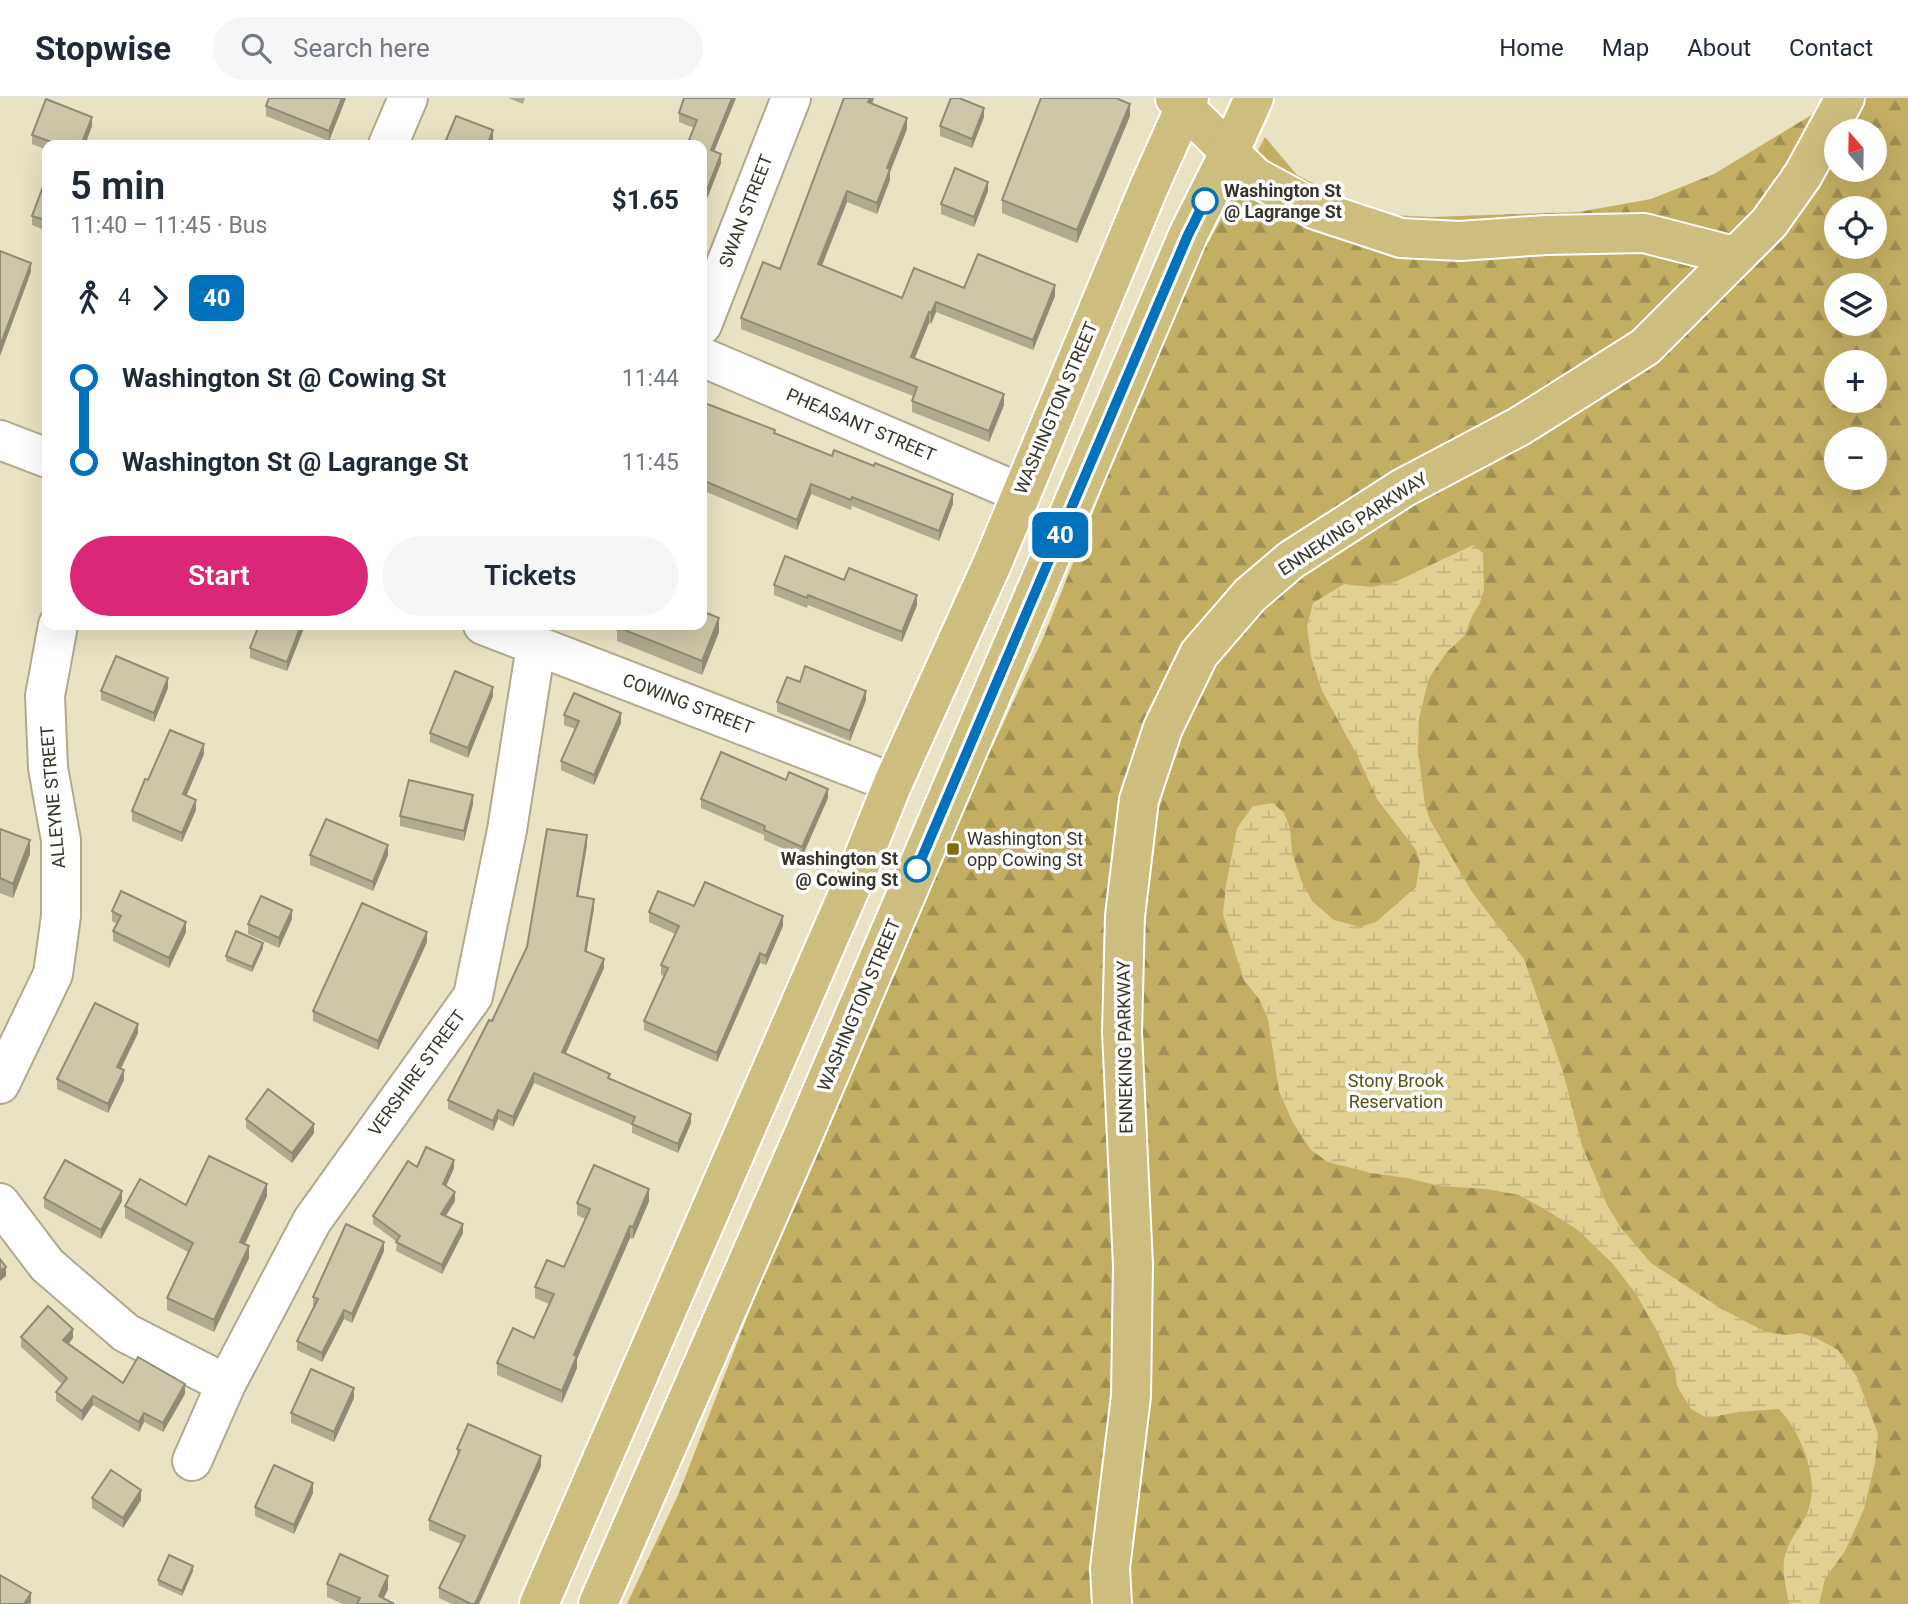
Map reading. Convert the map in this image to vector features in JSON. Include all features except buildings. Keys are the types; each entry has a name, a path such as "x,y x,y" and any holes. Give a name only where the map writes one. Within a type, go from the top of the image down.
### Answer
{"main road":[{"name":"WASHINGTON STREET","path":"598,1604 802,1138 1188,235 1254,98"},
{"name":"ENNEKING PARKWAY","path":"1112,1604 1110,1568 1131,1396 1133,1265 1122,1032 1125,916 1139,800 1163,728 1199,654 1250,595 1291,560 1403,488 1520,426 1644,347 1769,223 1804,175 1845,98"},
{"name":"WASHINGTON STREET","path":"539,1604 843,906 893,783 988,574 1183,101"},
{"path":"1183,101 1229,153 1255,177 1316,210 1401,238 1460,241 1546,235 1644,233 1734,256"}],"street":[{"path":"389,140 408,98"},
{"name":"SWAN STREET","path":"707,312 791,98"},
{"name":"PHEASANT STREET","path":"707,359 1020,493"},
{"path":"0,440 42,456"},
{"name":"ALLEYNE STREET","path":"0,1084 53,974 61,916 61,840 48,768 45,696 57,630"},
{"name":"COWING STREET","path":"496,630 893,783"},
{"name":"VERSHIRE STREET","path":"192,1461 226,1384 312,1221 472,996 507,830 536,646"},
{"path":"0,1203 47,1265 126,1333 226,1384"}],"green space":[{"name":"Stony Brook Reservation","path":"1831,98 1908,98 1908,1604 627,1604 679,1493 792,1201 932,876 1044,636 1166,329 1203,252 1265,137 1297,175 1360,206 1391,215 1431,217 1579,212 1651,199 1714,174 1828,105"},
{"path":"1473,545 1483,553 1484,589 1480,603 1465,635 1447,652 1429,678 1419,718 1418,751 1425,805 1430,820 1472,892 1524,959 1563,1072 1582,1146 1607,1204 1621,1228 1651,1263 1720,1308 1766,1332 1786,1335 1800,1333 1816,1338 1838,1350 1857,1377 1878,1434 1875,1463 1864,1509 1845,1551 1825,1579 1819,1604 1789,1604 1784,1577 1785,1554 1806,1516 1812,1489 1811,1474 1802,1445 1779,1409 1738,1412 1707,1418 1691,1409 1677,1386 1675,1370 1659,1335 1636,1294 1613,1264 1578,1230 1519,1195 1486,1189 1440,1186 1328,1162 1311,1150 1293,1123 1279,1091 1268,1019 1259,999 1244,980 1223,914 1237,828 1253,806 1273,803 1284,813 1290,828 1292,852 1301,880 1312,901 1334,920 1360,927 1376,922 1416,887 1420,862 1416,850 1377,799 1357,755 1322,691 1311,657 1307,626 1313,603 1344,584 1372,587 1395,582"}],"bus line":[{"name":"40","path":"917,869 1188,235 1205,201"}],"place":[{"name":"Washington St @ Lagrange St","path":"1205,201"},
{"name":"Washington St opp Cowing St","path":"953,849"},
{"name":"Washington St @ Cowing St","path":"917,869"}]}
